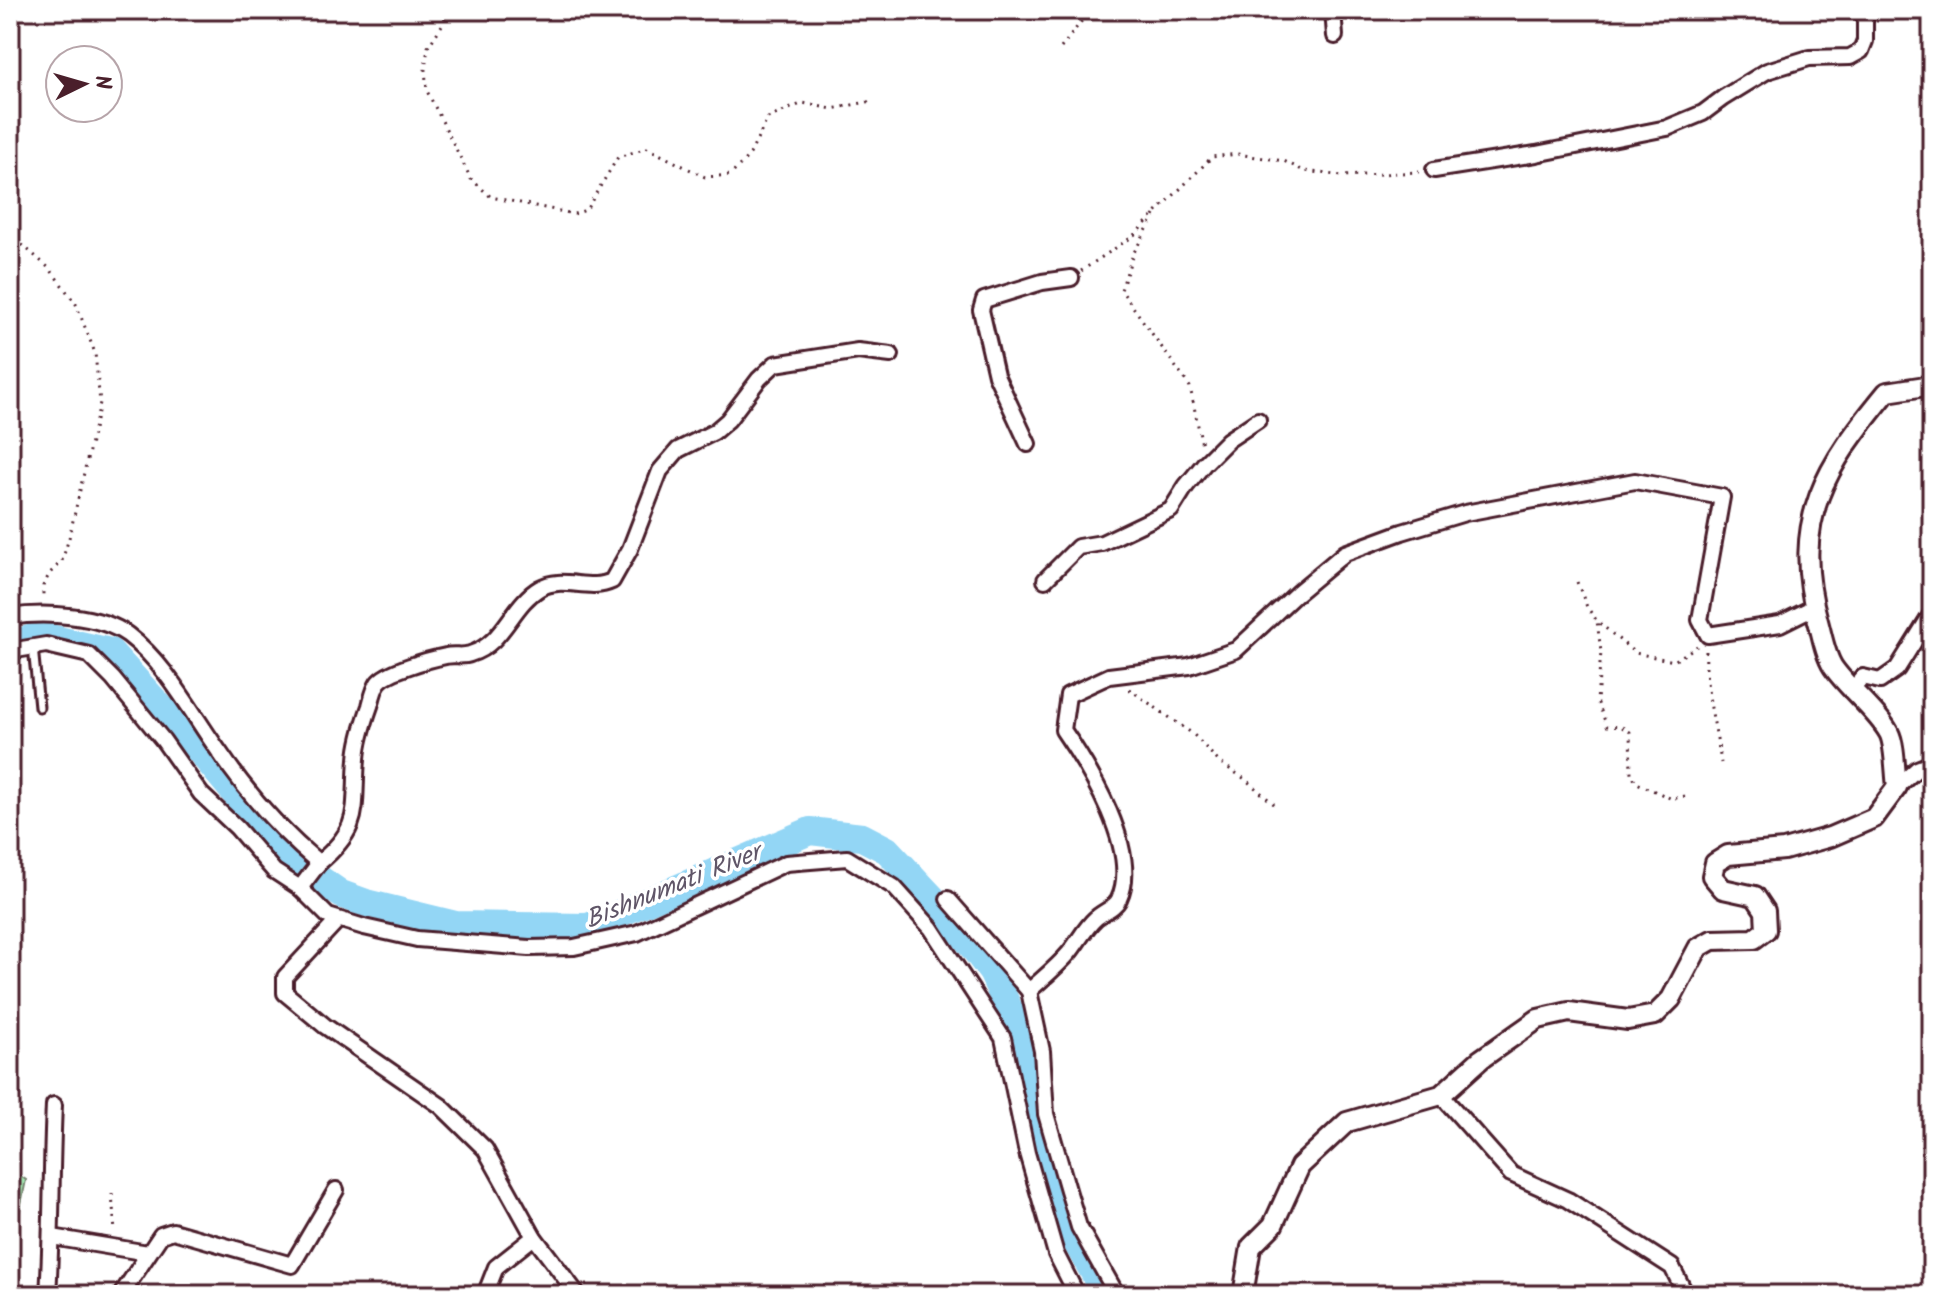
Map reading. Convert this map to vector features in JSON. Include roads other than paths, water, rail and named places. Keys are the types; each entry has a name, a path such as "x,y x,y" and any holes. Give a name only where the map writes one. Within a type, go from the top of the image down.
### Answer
{"street":[{"path":"1333,10 1335,36"},
{"path":"1434,170 1667,128 1703,113 1767,71 1809,58 1850,57 1861,51 1865,41 1865,10"},
{"path":"1028,444 996,375 981,310 984,300 1042,282 1071,278"},
{"path":"304,884 319,863 335,850 353,821 357,801 358,746 378,684 386,675 446,656 470,655 497,639 527,598 543,586 596,586 612,581 630,549 660,471 678,450 714,432 728,420 759,379 775,364 858,351 891,355"},
{"path":"1897,787 1890,734 1831,664 1814,607 1809,565 1810,539 1816,501 1846,441 1887,392 1932,385"},
{"path":"1045,580 1078,547 1102,543 1154,521 1171,510 1204,464 1228,440 1258,420"},
{"path":"1029,991 1067,955 1094,919 1118,902 1124,879 1117,831 1086,764 1063,730 1068,695 1109,676 1189,666 1236,650 1345,553 1465,513 1635,481 1722,497 1700,620 1708,635 1780,624 1814,607"},
{"path":"10,617 42,613 107,624 128,635 158,666 256,804 319,863"},
{"path":"1852,690 1863,677 1880,681 1897,669 1932,613"},
{"path":"10,651 46,645 89,655 163,740 201,794 237,828 274,871 304,884 328,916 338,920 417,939 529,948 574,947 637,933 786,863 847,858 894,887 931,928 1003,1038 1027,1153 1056,1254 1077,1295"},
{"path":"1243,1295 1251,1247 1273,1225 1300,1166 1347,1122 1441,1095 1481,1059 1538,1019 1569,1012 1628,1020 1655,1015 1671,999 1698,948 1712,940 1754,939 1766,930 1765,911 1755,896 1723,889 1712,876 1715,863 1728,855 1784,850 1830,837 1874,818 1897,787 1917,769 1932,763"},
{"path":"948,899 1029,991 1042,1051 1046,1114 1079,1227 1117,1295"},
{"path":"338,920 285,977 285,993 325,1026 441,1106 485,1149 534,1237 578,1295"},
{"path":"1441,1095 1511,1174 1568,1200 1672,1267 1686,1295"},
{"path":"48,1295 54,1105"},
{"path":"121,1295 161,1235 173,1231 292,1265 336,1190"},
{"path":"52,1237 148,1253"},
{"path":"485,1295 496,1267 534,1237"}],"lane":[{"path":"33,647 39,707"}],"waterway":[{"name":"Bishnumati River","path":"10,644 41,636 110,652 201,752 289,858 341,894 456,925 588,927 810,831 862,837 887,850 951,918 992,972 1014,1020 1030,1108 1057,1208 1095,1274 1102,1295"}]}
